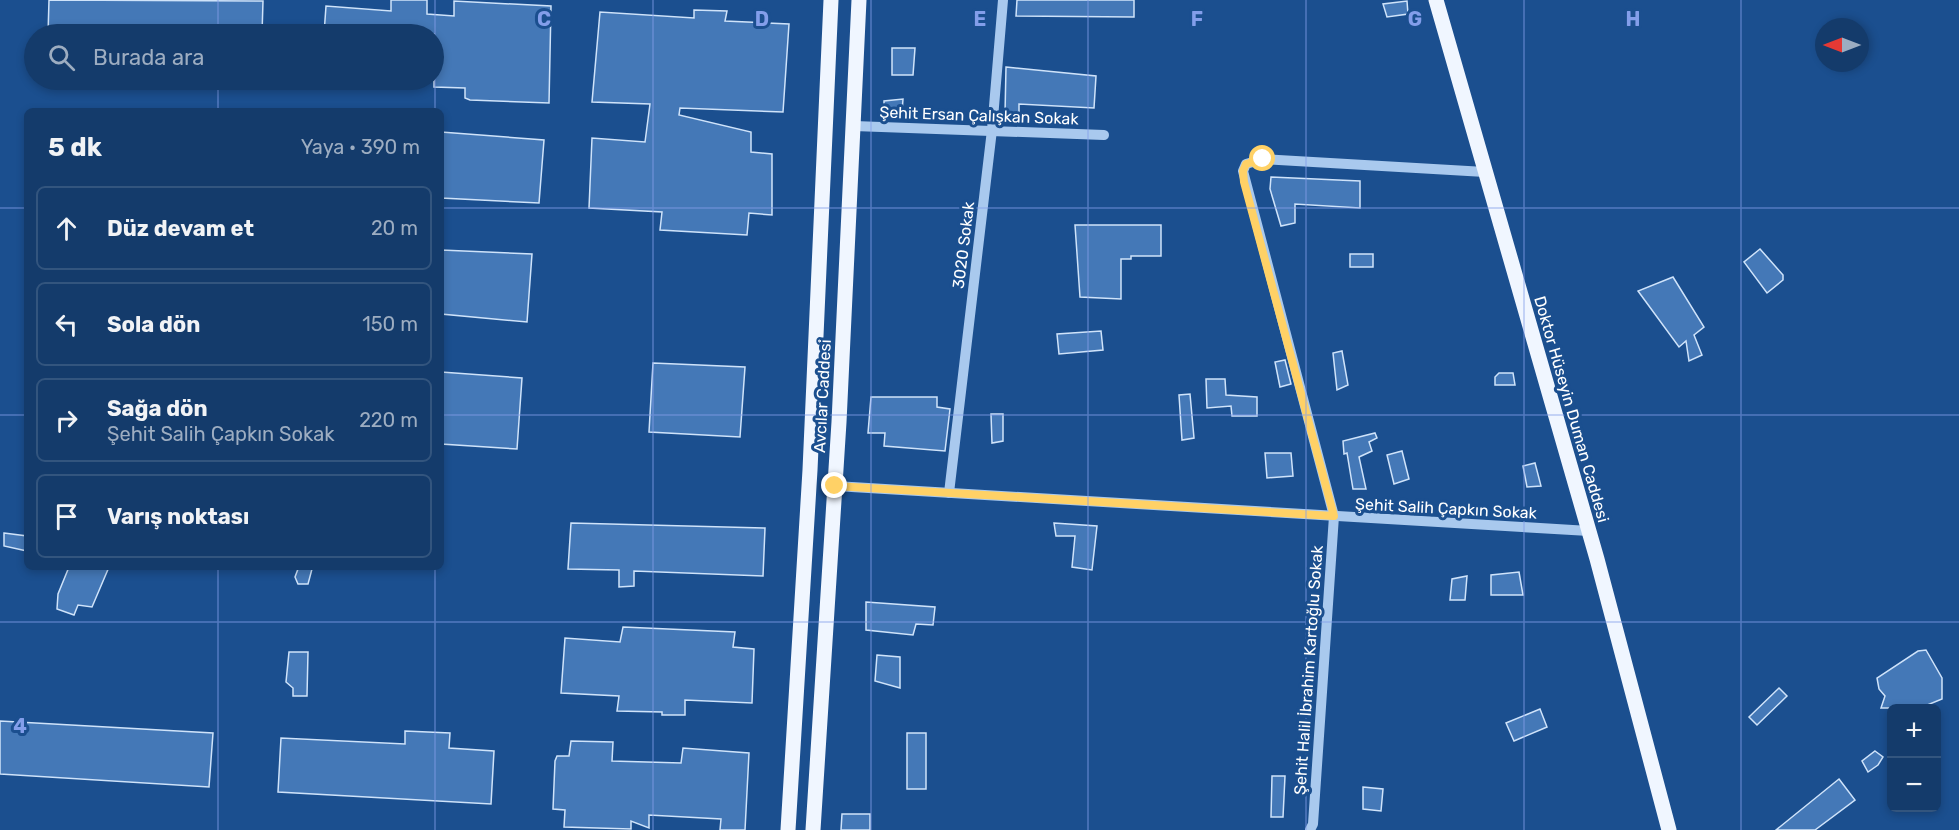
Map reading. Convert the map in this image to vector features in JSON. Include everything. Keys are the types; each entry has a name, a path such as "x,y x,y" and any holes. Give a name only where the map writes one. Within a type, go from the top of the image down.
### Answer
{"main road":[{"name":"Avcılar Caddesi","path":"788,830 810,470 831,0"},
{"name":"Avcılar Caddesi","path":"813,830 835,486 859,0"},
{"name":"Doktor Hüseyin Duman Caddesi","path":"1436,0 1588,531 1669,830"}],"street":[{"name":"3020 Sokak","path":"949,493 992,130 1003,0"},
{"name":"Şehit Ersan Çalışkan Sokak","path":"854,126 1104,135"},
{"name":"Şehit Halil İbrahim Kartoğlu Sokak","path":"1310,830 1313,824 1334,516 1244,182 1243,171 1246,164 1263,159 1485,172"},
{"name":"Şehit Salih Çapkın Sokak","path":"835,486 1588,531"}],"building":[{"path":"49,0 263,1 262,24 48,24"},
{"path":"391,0 427,0 427,14 454,16 454,1 551,6 549,103 470,100 465,98 465,88 444,87 444,24 325,24 326,6 391,11"},
{"path":"1017,0 1134,0 1134,17 1016,16"},
{"path":"1407,1 1408,14 1387,17 1383,4"},
{"path":"694,10 727,11 725,21 789,24 783,112 680,108 679,115 751,132 751,152 772,154 772,215 749,213 747,235 660,230 662,212 589,208 592,138 645,142 650,104 592,102 600,12 694,18"},
{"path":"892,48 915,48 913,75 892,75"},
{"path":"1006,67 1096,76 1094,108 1019,104 1019,112 1005,114"},
{"path":"903,99 902,112 884,112 884,101"},
{"path":"444,132 544,140 539,203 444,198"},
{"path":"1271,177 1360,181 1360,208 1295,204 1295,223 1281,226 1270,189"},
{"path":"1075,225 1161,225 1161,256 1131,256 1131,259 1121,259 1121,299 1080,297"},
{"path":"1760,249 1783,275 1783,280 1767,293 1744,262"},
{"path":"444,250 532,254 527,322 444,314"},
{"path":"1350,254 1373,254 1373,267 1350,267"},
{"path":"1673,277 1704,327 1694,335 1702,355 1689,361 1686,341 1679,347 1638,291"},
{"path":"1101,331 1103,350 1059,354 1057,334"},
{"path":"1342,351 1348,385 1337,390 1333,353"},
{"path":"1285,360 1291,384 1280,387 1275,362"},
{"path":"653,363 745,367 740,437 649,432"},
{"path":"444,372 522,378 517,449 444,444"},
{"path":"1499,373 1513,373 1515,385 1495,385 1495,377"},
{"path":"1206,379 1225,379 1226,395 1257,397 1257,416 1232,416 1231,406 1207,408"},
{"path":"1190,394 1194,438 1182,440 1179,395"},
{"path":"871,397 937,397 937,407 950,409 945,451 884,446 885,433 868,433"},
{"path":"991,414 1003,414 1003,441 992,443"},
{"path":"1375,433 1377,438 1369,442 1372,451 1359,457 1366,489 1353,489 1343,441"},
{"path":"1402,451 1409,479 1394,484 1387,455"},
{"path":"1265,453 1291,453 1293,476 1267,478"},
{"path":"1535,463 1541,486 1527,487 1523,466"},
{"path":"571,523 765,528 763,576 634,571 634,586 619,587 619,570 568,569"},
{"path":"1054,523 1097,526 1092,570 1072,567 1075,536 1056,536"},
{"path":"4,533 24,536 24,550 4,546"},
{"path":"68,570 108,570 92,607 78,605 74,615 57,609 58,594"},
{"path":"298,570 312,570 308,584 298,584 295,577"},
{"path":"1519,572 1523,595 1491,595 1491,575"},
{"path":"1467,576 1465,600 1450,600 1452,579"},
{"path":"866,602 935,607 933,625 916,624 913,635 866,630"},
{"path":"623,627 735,632 733,647 754,649 752,703 685,700 685,715 662,715 662,712 617,711 619,696 561,693 565,638 620,642"},
{"path":"1926,650 1942,678 1942,699 1930,704 1887,704 1887,708 1881,708 1885,696 1879,689 1877,678 1918,651"},
{"path":"289,652 308,652 307,696 293,696 293,688 286,682"},
{"path":"877,655 900,657 900,688 875,681"},
{"path":"1779,688 1787,696 1757,725 1749,717"},
{"path":"1540,709 1547,727 1514,741 1506,723"},
{"path":"0,721 213,733 209,787 0,774"},
{"path":"405,731 450,733 449,748 494,751 491,804 278,792 281,738 405,744"},
{"path":"907,733 926,733 926,789 907,789"},
{"path":"571,741 613,742 612,761 681,763 683,748 749,753 745,830 720,830 721,819 649,815 649,828 631,821 631,829 564,827 565,810 553,809 555,761 557,756 569,756"},
{"path":"1875,751 1883,757 1878,765 1868,772 1862,761"},
{"path":"1272,776 1285,776 1283,817 1271,817"},
{"path":"1839,779 1855,800 1815,830 1776,830"},
{"path":"1363,787 1383,789 1381,811 1363,809"},
{"path":"842,814 870,814 870,830 841,830"}],"route":[{"path":"835,486 1334,516 1244,182 1243,171 1246,164 1263,159"}]}
